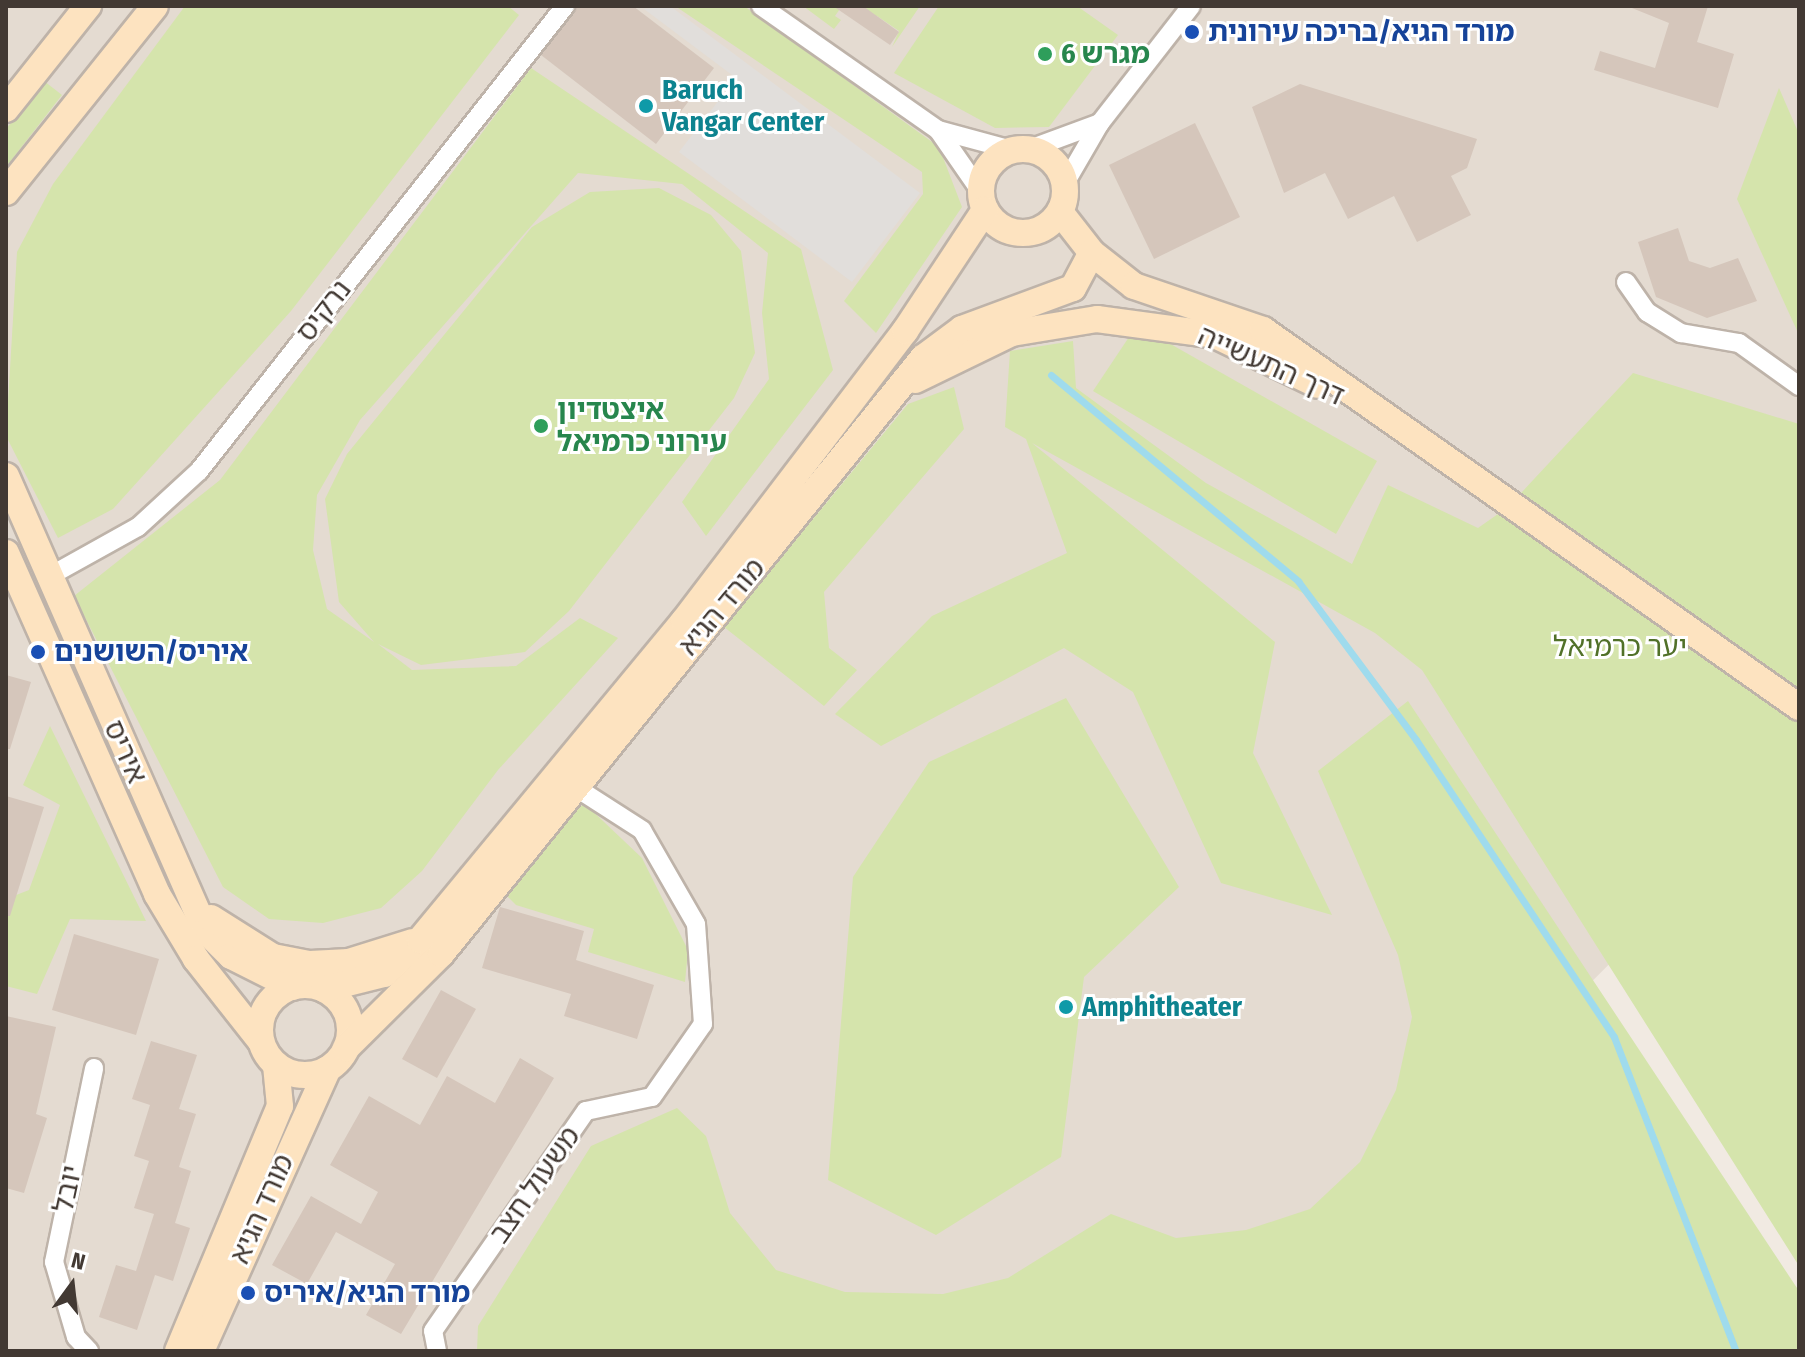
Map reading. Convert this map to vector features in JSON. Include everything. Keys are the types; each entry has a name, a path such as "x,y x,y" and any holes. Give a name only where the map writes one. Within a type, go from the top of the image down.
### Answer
{"street":[{"path":"6,109 88,6"},
{"path":"6,192 155,6"},
{"name":"נרקיס","path":"48,577 138,527 199,471 565,6"},
{"path":"761,6 938,130 1048,157 1064,185"},
{"path":"1092,253 1060,212 1064,185 1100,123 1191,6"},
{"path":"983,201 987,169 1021,151 1100,123"},
{"path":"938,130 1003,228 1028,233 1060,212"},
{"name":"מורד הגיא","path":"324,989 384,974 420,940 684,621 905,331 983,201"},
{"name":"מורד הגיא","path":"346,1048 441,954 947,337 1073,288 1092,253"},
{"name":"דרך התעשייה","path":"1092,253 1156,296 1263,330 1799,707"},
{"path":"1626,282 1647,312 1681,333 1739,343 1799,386"},
{"path":"981,344 1002,314"},
{"name":"דרך התעשייה","path":"905,386 981,344 1055,323 1175,326 1254,352 1406,431"},
{"name":"איריס","path":"6,476 205,930 231,956 293,987"},
{"name":"איריס","path":"6,553 13,586 157,894 196,959 260,1040"},
{"name":"משעול חצב","path":"437,1351 433,1331 586,1111 652,1097 703,1024 696,924 642,830 575,787"},
{"path":"190,899 240,939 273,957 310,964 349,962 420,940"},
{"path":"293,987 324,989 346,1011 346,1048 328,1069 302,1076 276,1065 260,1040 263,1012 293,987"},
{"name":"מורד הגיא","path":"178,1351 280,1106 276,1065"},
{"name":"יובל","path":"89,1351 76,1337 54,1262 94,1068"},
{"name":"מורד הגיא","path":"201,1351 328,1069"}],"shaded area":[{"path":"6,6 1799,6 1799,774 1254,1320 617,1351 6,1351"},
{"path":"670,6 920,193 852,282 679,152 736,78 644,9"}],"green space":[{"path":"185,6 508,6 519,15 291,311 113,509 58,538 6,436 17,252 53,184"},
{"path":"675,6 744,6 939,147 962,207 876,333 844,301 923,194 922,172"},
{"path":"803,6 842,6 835,16 841,20 834,29"},
{"path":"863,6 920,6 892,47 899,31 877,16 867,29"},
{"path":"939,6 1077,6 1118,35 1049,127 995,128 894,73"},
{"path":"531,68 801,249 833,370 706,536 682,502 769,379 762,313 768,253 682,184 578,173 360,420 317,495 313,550 327,609 374,642 339,602 325,499 347,454 532,227 590,192 659,188 711,215 741,251 755,353 734,398 569,611 525,652 421,665 378,644 412,670 516,666 580,618 618,638 498,770 422,871 381,908 323,923 269,919 223,887 74,596 220,480"},
{"path":"44,81 62,95 6,167 6,129"},
{"path":"1779,88 1799,134 1799,335 1737,199"},
{"path":"1137,325 1377,461 1336,534 1093,391"},
{"name":"יער כרמיאל","path":"1073,341 1076,388 1206,483 1352,564 1388,485 1478,528 1508,507 1633,373 1799,424 1799,1266 1422,670 1375,633 1032,443 1275,642 1253,753 1332,915 1221,883 1133,692 1064,648 881,746 835,714 932,616 1067,553 1026,439 1005,427 1010,351"},
{"path":"954,387 964,429 824,592 829,648 857,670 824,706 724,627 908,404"},
{"path":"1066,698 1179,887 1084,977 1061,1157 936,1235 828,1180 853,877 929,762"},
{"path":"1408,701 1799,1291 1799,1351 477,1351 478,1326 591,1146 677,1108 706,1136 730,1213 776,1270 845,1292 943,1294 1008,1278 1111,1214 1176,1238 1246,1230 1310,1209 1360,1162 1396,1090 1412,1017 1398,955 1318,771"},
{"path":"50,726 146,921 70,919 37,994 6,986 6,899 29,890 60,805 23,785"},
{"path":"584,803 642,858 688,950 685,982 588,952 594,929 516,905 501,890"}],"building":[{"name":"Baruch Vangar Center","path":"577,6 633,6 714,68 656,144 541,55"},
{"path":"833,6 863,6 899,32 890,45"},
{"path":"1627,6 1708,6 1697,42 1734,54 1718,108 1594,70 1600,51 1655,68 1669,23"},
{"path":"1300,84 1477,139 1467,168 1451,176 1471,215 1417,242 1394,196 1348,219 1325,173 1284,193 1252,107"},
{"path":"1195,123 1240,217 1154,259 1109,165"},
{"path":"1678,228 1689,261 1710,268 1738,258 1757,301 1707,318 1656,297 1638,242"},
{"path":"6,675 31,682 10,749 6,749"},
{"path":"6,796 44,807 10,916 6,916"},
{"path":"500,907 584,931 576,960 654,985 637,1039 564,1016 571,994 482,968"},
{"path":"74,934 159,959 136,1035 52,1010"},
{"path":"441,990 476,1009 437,1078 402,1059"},
{"path":"6,1016 56,1027 36,1114 47,1118 24,1193 6,1188"},
{"path":"151,1041 197,1055 179,1109 196,1114 179,1167 191,1171 175,1223 190,1228 173,1281 155,1275 137,1330 99,1317 116,1265 136,1271 154,1214 134,1208 149,1161 134,1156 150,1105 132,1099"},
{"path":"520,1058 554,1078 401,1334 366,1315 395,1264 336,1232 307,1284 272,1265 311,1196 361,1224 378,1192 330,1165 369,1096 420,1125 447,1076 495,1103"}],"waterway":[{"path":"1051,375 1298,581 1416,740 1614,1037 1736,1351"}],"place":[{"name":"מורד הגיא/בריכה עירונית","path":"1192,32"},
{"name":"מגרש 6","path":"1045,54"},
{"name":"Baruch Vangar Center","path":"646,106"},
{"name":"איצטדיון עירוני כרמיאל","path":"541,426"},
{"name":"איריס/השושנים","path":"38,652"},
{"name":"Amphitheater","path":"1066,1007"},
{"name":"מורד הגיא/איריס","path":"248,1293"}]}
